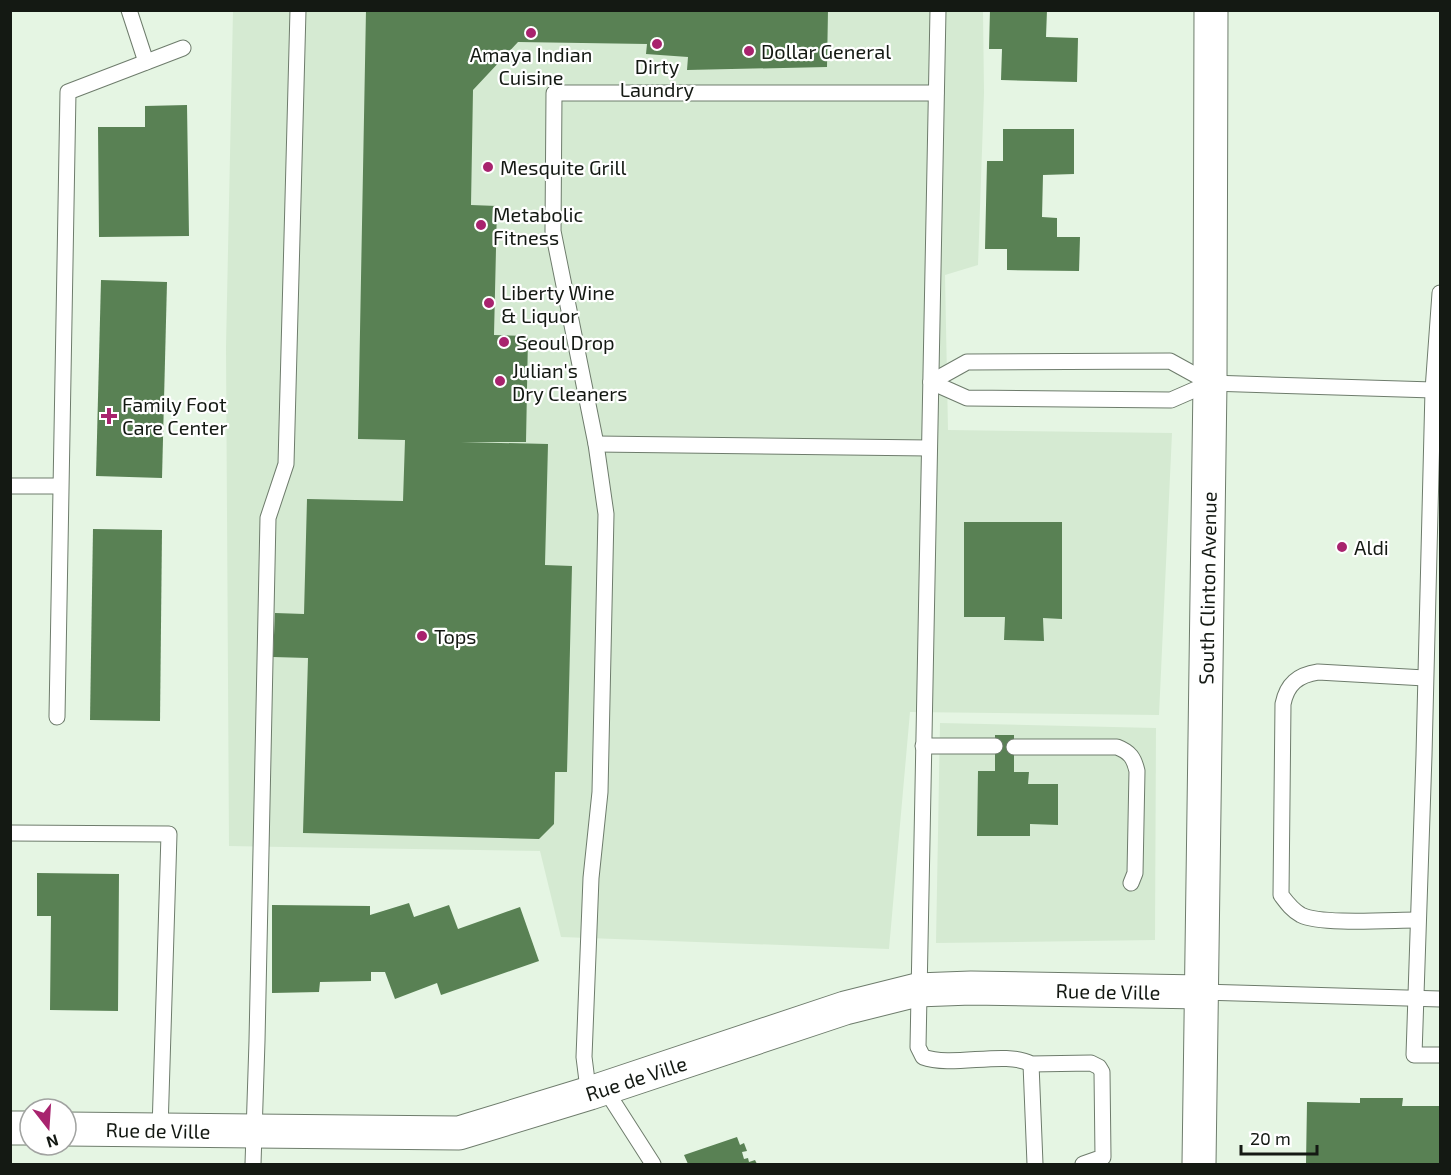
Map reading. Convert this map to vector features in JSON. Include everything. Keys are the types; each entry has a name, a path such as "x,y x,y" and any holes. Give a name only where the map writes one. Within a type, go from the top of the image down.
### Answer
{"street":[{"name":"South Clinton Avenue","path":"1199,1164 1210,383 1211,10"},
{"name":"Rue de Ville","path":"78,1129 459,1133 598,1091 845,1008 917,990 971,988 1201,992"}],"lane":[{"path":"129,10 146,62"},
{"path":"253,1164 268,518 286,464 298,10"},
{"path":"938,10 917,990 918,1047 922,1057 933,1061 997,1059 1025,1061 1031,1064 1091,1063 1099,1067 1102,1072 1103,1157 1083,1164"},
{"path":"57,717 68,92 183,48"},
{"path":"653,1164 598,1091 587,1081 584,1057 591,878 600,792 606,514 596,444 553,231 554,93 936,93"},
{"path":"1440,293 1433,390 1414,1055 1440,1055"},
{"path":"931,382 967,362 1170,361 1210,383"},
{"path":"931,382 967,398 1171,400 1210,383 1433,390"},
{"path":"596,444 929,448"},
{"path":"10,486 60,486"},
{"path":"1418,920 1320,920 1301,915 1289,906 1281,895 1283,704 1286,692 1294,681 1305,674 1318,672 1425,678"},
{"path":"923,746 995,746"},
{"path":"1014,747 1117,747 1127,750 1134,759 1137,771 1135,873 1131,882"},
{"path":"10,833 169,834 160,1130"},
{"path":"1201,992 1440,999"},
{"path":"1031,1064 1035,1164"}],"shaded area":[{"path":"233,11 983,11 984,93 978,265 945,275 948,430 1172,433 1159,715 910,712 889,949 561,937 540,851 229,846 226,347"},
{"path":"940,723 1156,728 1155,940 936,943"}],"building":[{"path":"366,10 828,10 827,67 687,70 688,57 646,54 647,44 518,42 473,90 471,205 497,206 494,335 528,336 526,442 461,442 548,444 545,565 572,566 567,772 555,772 554,824 539,839 303,833 308,658 273,657 275,613 304,614 307,499 403,501 405,440 358,439"},
{"path":"990,10 1047,10 1046,37 1078,38 1077,82 1001,80 1002,49 989,49"},
{"path":"187,105 189,236 99,237 98,127 145,127 145,106"},
{"path":"1003,129 1074,129 1074,174 1043,175 1042,217 1057,218 1057,237 1080,237 1079,271 1007,270 1007,249 985,249 987,161 1003,161"},
{"path":"101,280 167,282 162,478 96,476"},
{"path":"964,522 1062,522 1062,619 1043,618 1044,641 1004,640 1005,617 964,617"},
{"path":"93,529 162,530 160,721 90,720"},
{"path":"995,735 1014,735 1014,772 1029,772 1028,784 1058,784 1058,825 1030,824 1030,836 977,836 978,771 995,771"},
{"path":"37,873 119,874 118,1011 50,1010 51,916 37,916"},
{"path":"409,903 414,917 449,905 458,929 520,907 539,961 441,995 437,983 395,999 385,972 371,972 371,981 320,982 319,992 272,993 272,905 370,906 370,915"},
{"path":"1360,1098 1403,1098 1402,1106 1440,1106 1440,1164 1306,1164 1307,1102 1360,1103"},
{"path":"737,1137 740,1145 744,1143 747,1151 742,1152 744,1159 748,1158 749,1162 755,1160 757,1164 688,1164 684,1155"}],"place":[{"name":"Amaya Indian Cuisine","path":"531,33"},
{"name":"Dirty Laundry","path":"657,44"},
{"name":"Dollar General","path":"749,51"},
{"name":"Mesquite Grill","path":"488,167"},
{"name":"Metabolic Fitness","path":"481,225"},
{"name":"Liberty Wine & Liquor","path":"489,303"},
{"name":"Seoul Drop","path":"504,342"},
{"name":"Julian's Dry Cleaners","path":"500,381"},
{"name":"Family Foot Care Center","path":"109,416"},
{"name":"Aldi","path":"1342,547"},
{"name":"Tops","path":"422,636"}]}
